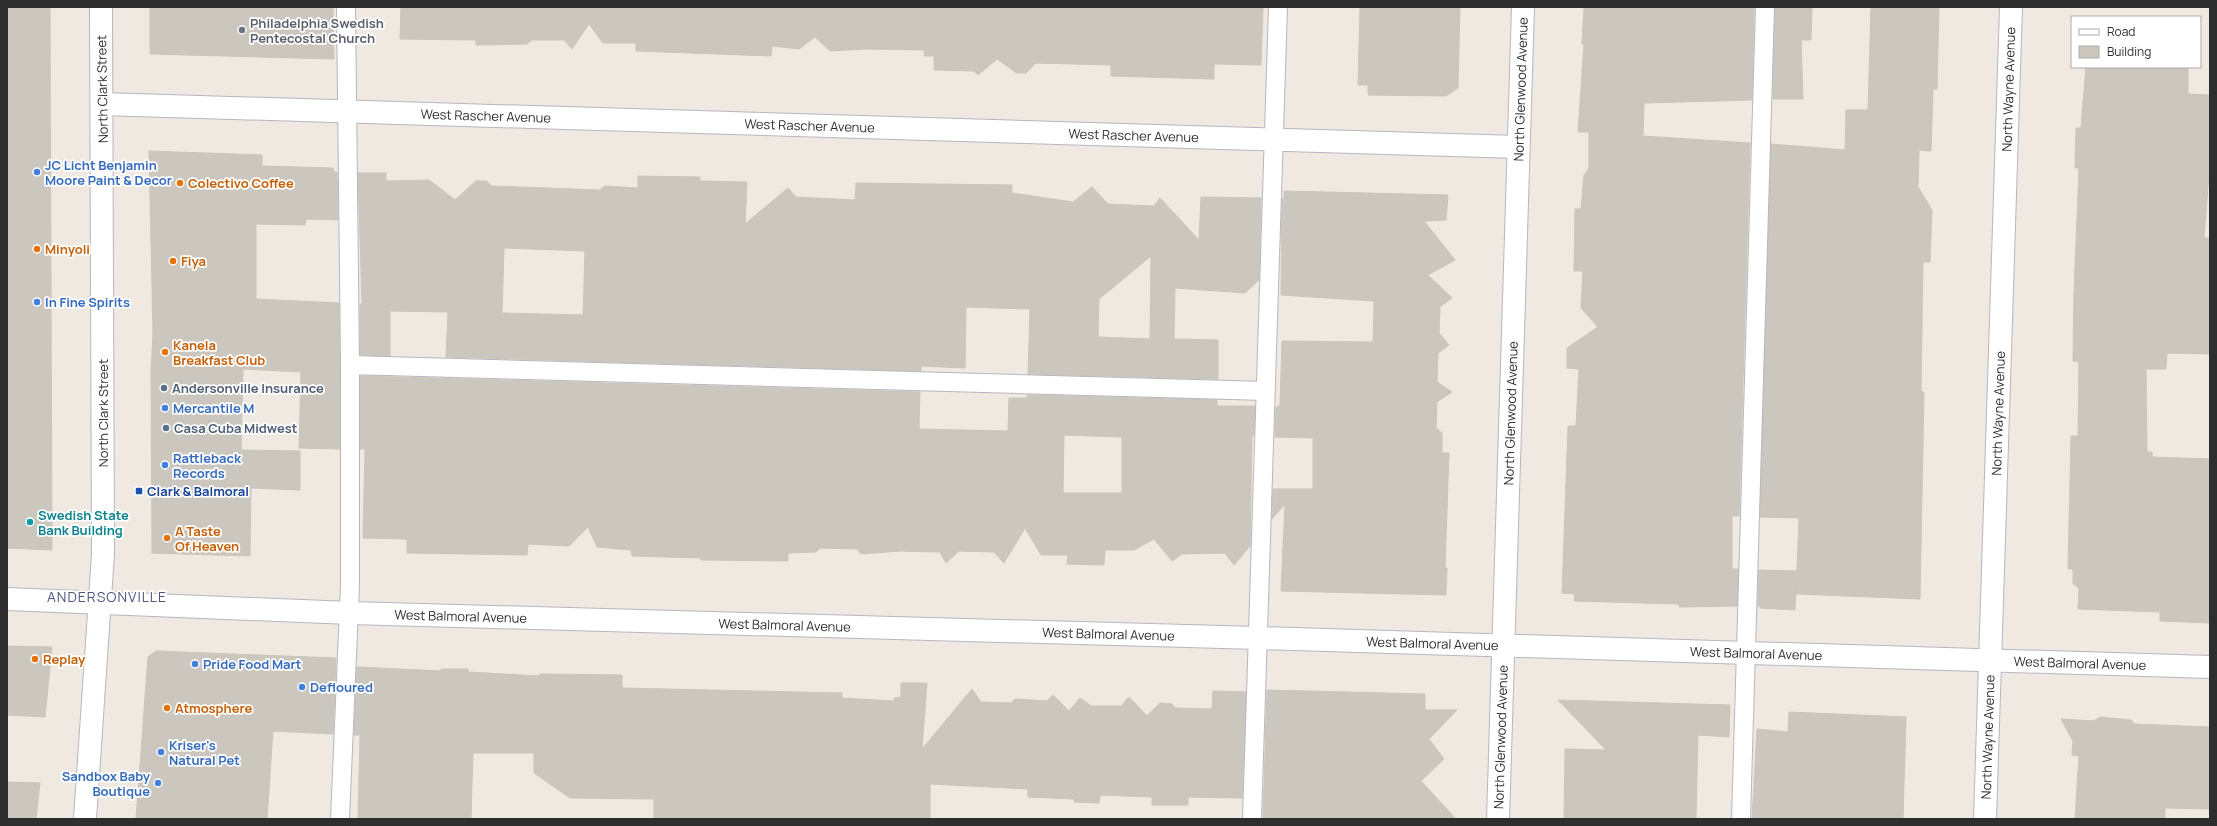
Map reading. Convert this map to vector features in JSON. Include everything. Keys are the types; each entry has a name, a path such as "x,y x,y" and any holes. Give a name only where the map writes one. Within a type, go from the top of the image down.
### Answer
{"street":[{"name":"North Clark Street","path":"85,819 103,554 101,7"},
{"name":"North Glenwood Avenue","path":"1498,819 1523,7"},
{"name":"North Wayne Avenue","path":"1985,819 2011,7"},
{"name":"West Rascher Avenue","path":"102,104 1518,147"},
{"name":"West Balmoral Avenue","path":"7,599 101,601 350,613 1503,645 2210,667"}],"lane":[{"path":"340,819 350,613 350,365 346,7"},
{"path":"1252,819 1278,7"},
{"path":"1741,819 1765,7"},
{"path":"350,365 1266,391"}],"building":[{"path":"7,7 50,7 52,550 7,548"},
{"name":"Philadelphia Swedish Pentecostal Church","path":"150,7 333,7 334,59 150,54"},
{"path":"401,7 1263,7 1261,65 1214,64 1214,79 1111,76 1111,65 1036,63 1026,73 1017,73 997,59 978,75 974,71 934,70 934,56 924,56 925,50 866,49 830,51 815,37 799,49 772,46 771,56 636,51 636,43 603,43 589,24 572,49 564,40 532,40 527,44 476,45 476,40 400,39"},
{"path":"1360,7 1460,7 1458,88 1446,96 1368,95 1368,85 1358,85"},
{"path":"1584,7 1754,7 1752,100 1644,103 1643,136 1750,143 1739,516 1732,516 1732,569 1738,569 1737,606 1679,607 1679,604 1574,601 1575,594 1562,593 1568,426 1576,426 1579,369 1567,368 1567,348 1598,327 1581,308 1583,271 1574,271 1575,209 1581,209 1584,175 1589,168 1589,132 1578,132 1584,44 1582,44"},
{"path":"1775,7 1812,7 1811,40 1801,40 1803,99 1773,99"},
{"path":"1871,7 1939,7 1937,89 1933,89 1931,151 1919,150 1918,187 1932,210 1930,262 1923,262 1921,392 1924,392 1920,599 1796,594 1799,518 1760,517 1771,144 1845,150 1846,110 1868,110"},
{"path":"2086,68 2188,68 2188,94 2210,95 2210,161 2204,238 2210,238 2210,354 2167,353 2166,369 2146,369 2147,452 2152,452 2152,457 2210,459 2210,623 2160,621 2160,612 2078,609 2079,588 2073,584 2073,569 2068,569 2071,436 2078,436 2079,362 2073,361 2079,168 2075,168 2076,128 2081,128"},
{"path":"149,151 262,155 262,166 333,168 334,172 337,172 338,220 306,219 305,225 256,224 256,299 339,303 340,449 299,448 301,372 243,369 241,450 300,451 300,490 251,488 250,556 152,553 151,372 153,334"},
{"path":"358,173 386,173 386,181 429,180 455,200 476,181 487,181 491,186 600,190 604,186 638,188 638,176 700,177 700,181 747,182 745,224 788,188 796,197 855,200 856,183 1012,185 1012,193 1073,202 1092,187 1108,204 1154,206 1160,198 1199,240 1201,197 1261,198 1259,280 1245,293 1175,288 1174,339 1218,340 1218,379 1028,374 1030,309 966,307 965,368 921,366 921,371 446,357 448,312 390,311 390,356 360,355 360,304 362,304","holes":["504,248 585,251 583,315 502,313","1151,256 1150,339 1098,337 1099,299"]},
{"path":"1284,191 1448,195 1446,220 1424,221 1455,260 1428,275 1452,298 1440,307 1439,333 1449,345 1438,353 1437,382 1452,392 1437,402 1436,428 1442,433 1442,453 1449,453 1445,568 1447,568 1446,595 1281,591 1285,504 1272,519 1273,489 1313,489 1313,438 1275,437 1276,407 1280,405 1282,341 1373,342 1374,301 1281,295 1282,199 1284,199"},
{"path":"360,376 920,392 919,429 1008,431 1009,398 1027,398 1027,395 1217,400 1217,406 1255,406 1254,436 1252,436 1250,546 1234,565 1225,553 1182,554 1172,561 1154,539 1134,550 1105,550 1104,565 1067,564 1068,555 1041,555 1025,528 1004,563 994,552 959,551 946,563 940,552 900,551 861,554 857,549 820,548 816,552 788,553 788,561 701,560 701,558 632,556 631,550 597,547 588,527 569,546 528,544 527,555 407,553 407,539 363,538 365,449 360,449","holes":["1064,435 1122,437 1122,493 1063,493"]},
{"path":"1759,570 1797,571 1795,610 1760,608 1760,606 1758,606"},
{"path":"7,646 52,647 45,717 7,715"},
{"path":"156,651 336,658 333,734 273,731 267,819 136,819 148,657"},
{"path":"357,667 441,671 441,669 468,669 468,672 540,676 540,674 622,675 622,688 842,693 842,698 894,701 894,698 901,697 901,683 927,683 922,749 972,689 981,702 1011,703 1015,699 1047,701 1053,695 1069,711 1080,698 1091,706 1121,706 1129,697 1147,716 1160,703 1172,704 1175,708 1212,709 1213,691 1246,692 1242,798 1188,797 1188,805 1152,805 1152,797 1100,795 1099,803 1074,802 1075,799 1028,797 1028,789 930,784 930,819 654,819 654,799 570,798 534,773 534,753 473,753 471,819 358,819 360,735 354,735"},
{"path":"1267,690 1425,694 1425,710 1457,710 1429,739 1444,759 1421,781 1456,819 1263,819"},
{"path":"1558,700 1730,705 1729,737 1698,735 1696,819 1564,819 1565,749 1606,750"},
{"path":"1789,712 1906,717 1903,819 1752,819 1757,729 1788,732"},
{"path":"2100,717 2131,720 2134,724 2210,727 2210,809 2165,808 2165,819 2075,819 2079,756 2072,755 2073,741 2061,719 2094,721"},
{"path":"7,782 40,783 36,819 7,819"}],"place":[{"name":"Philadelphia Swedish Pentecostal Church","path":"242,30"},
{"name":"JC Licht Benjamin Moore Paint & Decor","path":"37,172"},
{"name":"Colectivo Coffee","path":"180,183"},
{"name":"Minyoli","path":"37,249"},
{"name":"Fiya","path":"173,261"},
{"name":"In Fine Spirits","path":"37,302"},
{"name":"Kanela Breakfast Club","path":"165,352"},
{"name":"Andersonville Insurance","path":"164,388"},
{"name":"Mercantile M","path":"165,408"},
{"name":"Casa Cuba Midwest","path":"166,428"},
{"name":"Rattleback Records","path":"165,465"},
{"name":"Clark & Balmoral","path":"139,491"},
{"name":"Swedish State Bank Building","path":"30,522"},
{"name":"A Taste Of Heaven","path":"167,538"},
{"name":"Replay","path":"35,659"},
{"name":"Pride Food Mart","path":"195,664"},
{"name":"Defloured","path":"302,687"},
{"name":"Atmosphere","path":"167,708"},
{"name":"Kriser's Natural Pet","path":"161,752"},
{"name":"Sandbox Baby Boutique","path":"158,783"}],"district":[{"name":"ANDERSONVILLE","path":"107,597"}]}
